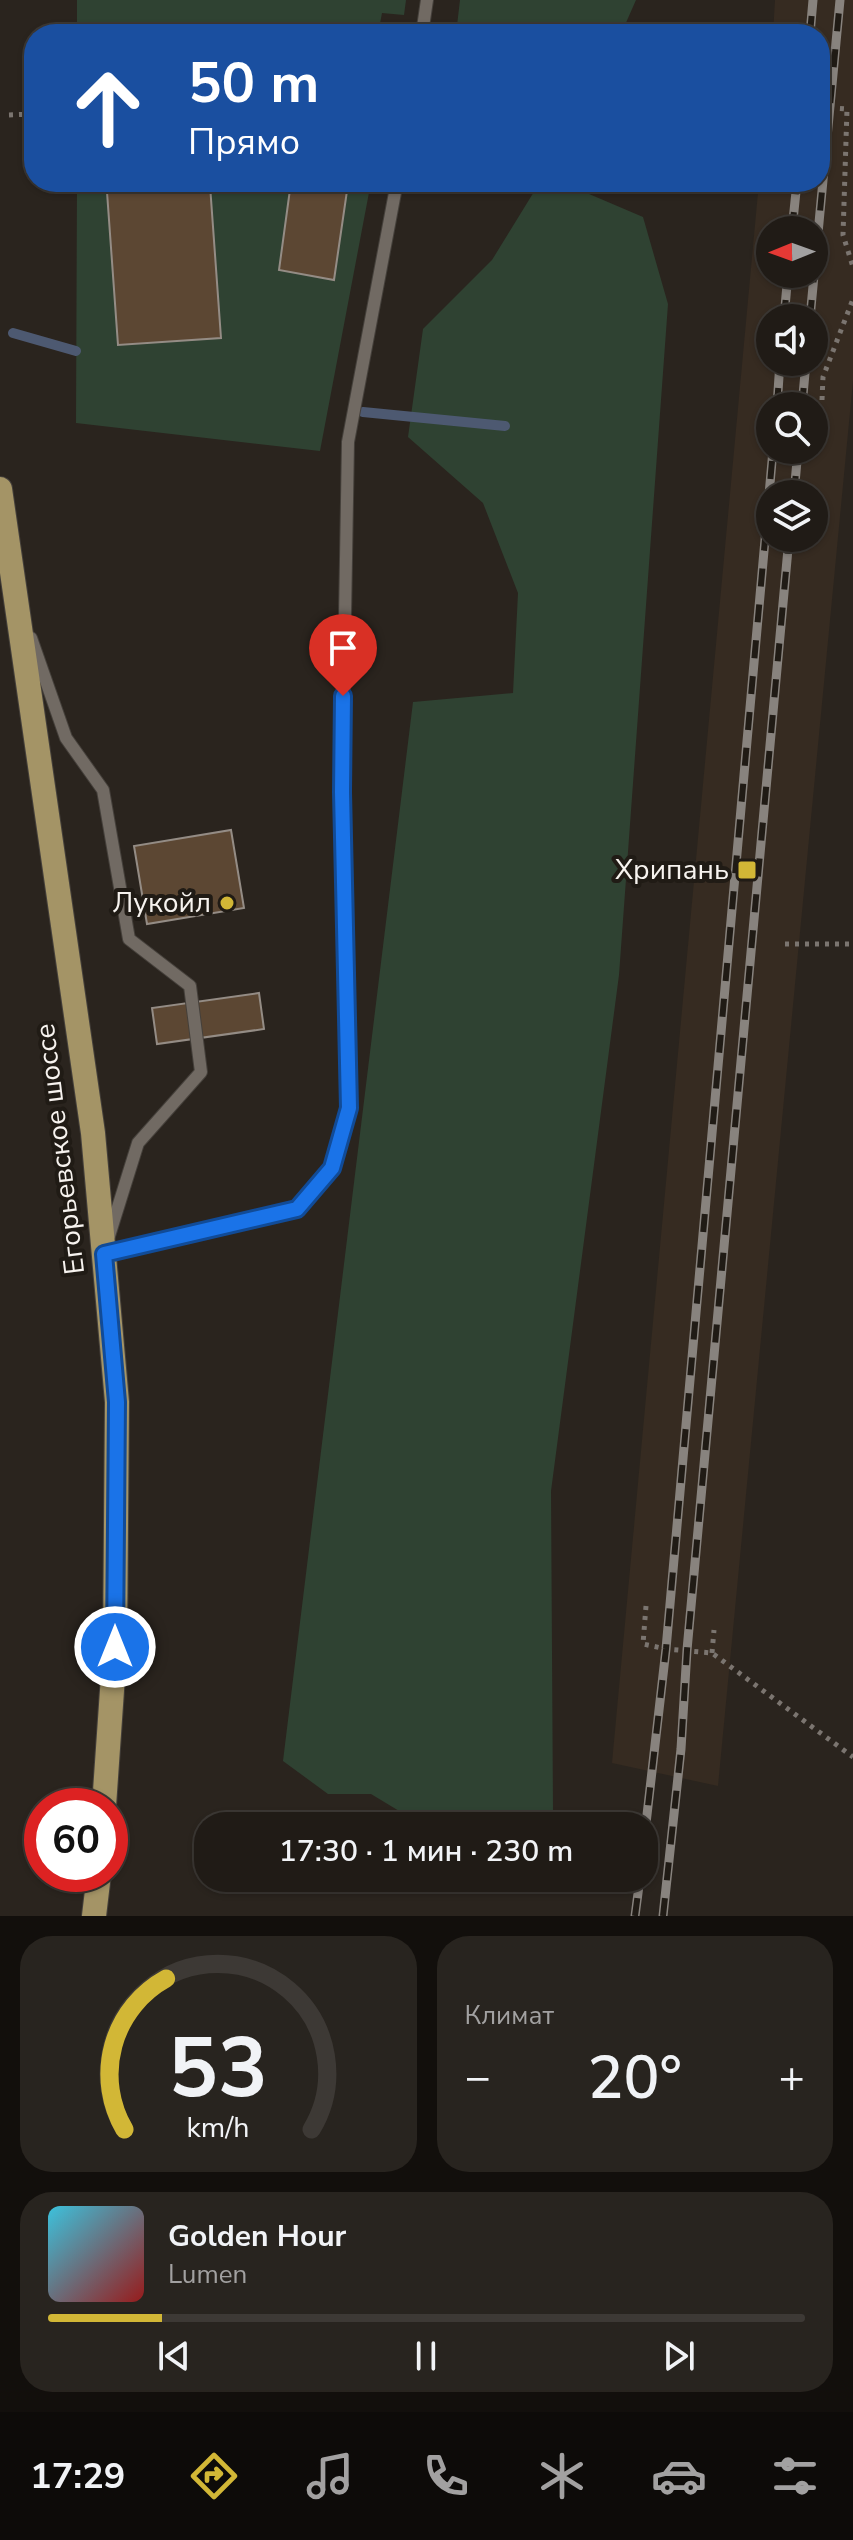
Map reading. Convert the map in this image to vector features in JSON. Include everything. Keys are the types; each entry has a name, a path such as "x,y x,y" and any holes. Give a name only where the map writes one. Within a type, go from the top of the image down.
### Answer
{"main road":[{"name":"Егорьевское шоссе","path":"0,489 93,1133 104,1254"},
{"path":"105,1788 115,1647 117,1402"},
{"path":"94,1916 97,1892"}],"lane":[{"path":"423,24 427,0"},
{"path":"104,1254 297,1209 332,1168 349,1108 342,792 348,442 395,192"},
{"path":"14,592 66,738 103,790 129,939 190,986 201,1072 138,1143 104,1254 117,1402"}],"path":[{"path":"830,108 847,109 843,235 853,267"},
{"path":"9,115 24,114"},
{"path":"822,392 823,377 853,299"},
{"path":"785,944 853,944"},
{"path":"646,1606 643,1644 712,1653 853,1757"},
{"path":"712,1653 714,1630"}],"shaded area":[{"path":"775,0 853,0 853,381 718,1786 612,1763 758,192 830,192 830,24 774,24"}],"green space":[{"path":"77,0 406,0 404,15 382,13 380,24 77,24"},
{"path":"460,0 636,0 625,24 457,24"},
{"path":"77,192 369,192 320,451 76,423"},
{"path":"534,192 584,192 643,217 668,304 619,975 551,1491 553,1811 550,1812 401,1812 371,1794 328,1794 283,1761 413,702 513,693 518,593 483,503 408,437 423,329 492,260"}],"building":[{"path":"107,192 211,192 221,338 118,345"},
{"path":"290,192 347,192 334,280 279,270"},
{"path":"231,830 244,908 147,924 134,846"},
{"path":"259,993 264,1029 157,1044 152,1008"}],"waterway":[{"path":"13,333 76,351"},
{"path":"363,412 505,426"}],"railway":[{"path":"811,24 813,0"},
{"path":"830,106 840,0"},
{"path":"793,216 796,192"},
{"path":"811,304 822,192"},
{"path":"785,304 787,288"},
{"path":"778,392 779,376"},
{"path":"803,392 805,376"},
{"path":"647,1812 666,1649 772,464"},
{"path":"795,480 797,464"},
{"path":"663,1916 681,1749 687,1650 788,552"},
{"path":"635,1916 638,1892"}],"place":[{"name":"Хрипань","path":"747,870"},
{"name":"Лукойл","path":"227,903"}],"route":[{"path":"115,1647 117,1402 104,1254 297,1209 332,1168 349,1108 343,696"}]}
